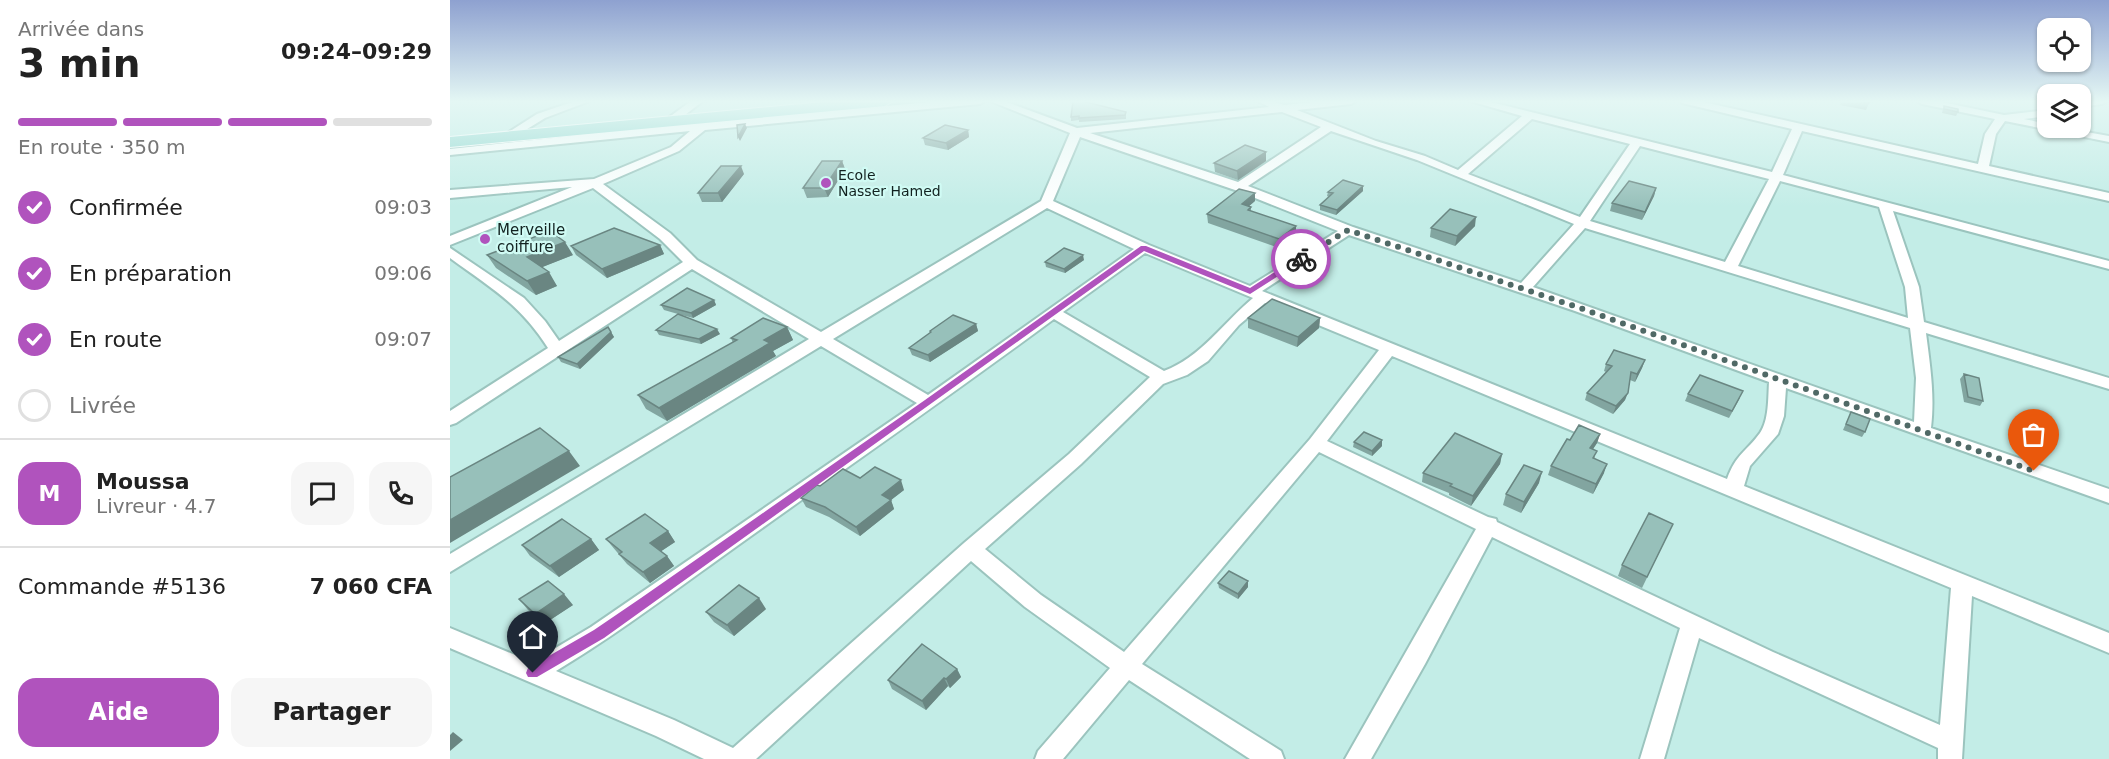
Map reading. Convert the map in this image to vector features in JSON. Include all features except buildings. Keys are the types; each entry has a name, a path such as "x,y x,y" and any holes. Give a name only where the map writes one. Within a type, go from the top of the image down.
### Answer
{"main road":[{"path":"450,142 513,136"}],"street":[{"path":"450,152 580,136"},
{"path":"450,241 675,149 690,136"},
{"path":"450,564 1046,203 1075,136"},
{"path":"1090,136 1239,188 1348,230 1523,289 2109,496"},
{"path":"1239,188 1315,136"},
{"path":"1358,136 1414,155 1582,223 2109,384"},
{"path":"1460,175 1505,136"},
{"path":"1615,136 2109,265"},
{"path":"1729,269 1794,136"},
{"path":"1841,136 2109,197"},
{"path":"1983,168 1991,136"},
{"path":"1523,289 1545,268 1582,223 1637,142"},
{"path":"450,194 593,182 665,236 692,263 929,403"},
{"path":"1046,203 1143,248 2109,643"},
{"path":"1885,206 1911,286 1924,378 1922,431"},
{"path":"738,759 971,549 1075,459 1162,377 1181,371 1202,357 1257,294 1348,230"},
{"path":"533,673 599,634 929,403 1143,248"},
{"path":"450,252 519,301 540,324 557,350"},
{"path":"450,419 692,263"},
{"path":"1053,312 1162,377"},
{"path":"1047,759 1316,443 1389,348"},
{"path":"1733,490 1742,464 1769,434 1775,416 1778,379"},
{"path":"1316,443 1489,524 1951,751 1962,582"},
{"path":"1357,759 1411,667 1489,524"},
{"path":"971,549 1033,601 1126,666 1272,759"},
{"path":"1653,759 1692,623"},
{"path":"450,638 583,696 665,728 730,759"}],"way so far":[{"path":"1301,259 1348,230 1580,308 2034,471"}],"place":[{"name":"Ecole Nasser Hamed","path":"826,183"},
{"name":"Merveille coiffure","path":"485,239"}],"route":[{"path":"533,673 599,634 645,602 756,522 929,403 1143,248 1250,292 1301,259"}]}
